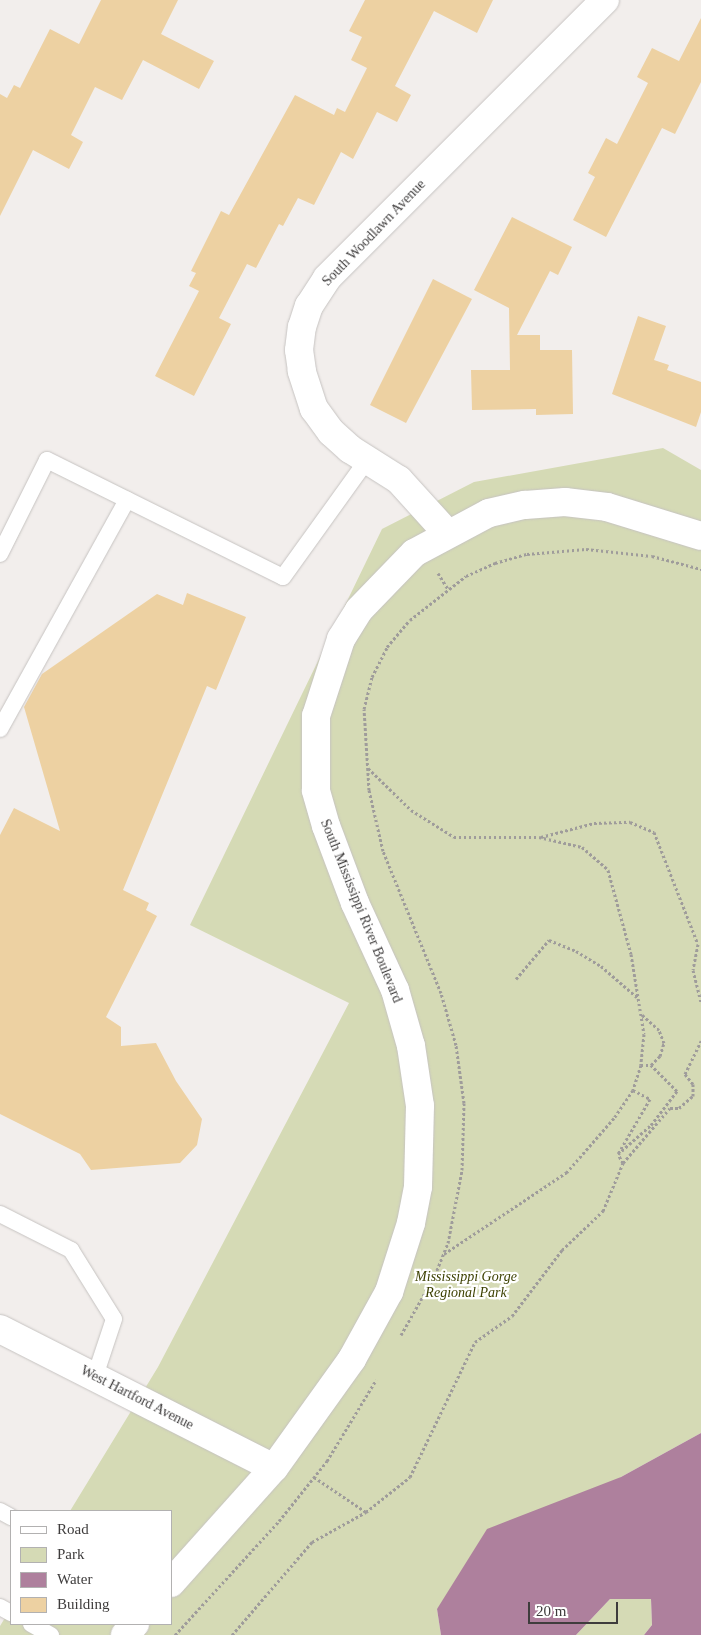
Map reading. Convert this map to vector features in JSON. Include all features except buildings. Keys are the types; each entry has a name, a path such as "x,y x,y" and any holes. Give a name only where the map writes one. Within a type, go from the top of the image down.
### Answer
{"street":[{"name":"South Woodlawn Avenue","path":"447,533 399,480 367,460 331,432 314,409 306,390 299,350 309,306 327,278 605,0"},
{"name":"South Mississippi River Boulevard","path":"172,1582 274,1468 352,1359 389,1292 411,1223 420,1150 420,1106 411,1046 395,990 355,903 320,807 316,790 316,716 341,639 359,610 414,553 447,533 489,513 525,505 564,502 607,507 701,536"},
{"name":"West Hartford Avenue","path":"0,1329 274,1468"},
{"path":"125,1635 134,1625"}],"lane":[{"path":"0,554 47,460 283,577 367,460"},
{"path":"0,728 127,500"},
{"path":"0,1214 71,1250 114,1319 95,1376"},
{"path":"32,1625 51,1635"}],"path":[{"path":"368,768 411,810 454,837 540,837 582,847 608,870 631,954 641,1013 644,1034 641,1065 633,1090 614,1118 567,1172 443,1255"},
{"path":"540,837 594,824 630,822 654,832 698,944 693,970 701,1002"},
{"path":"516,979 549,940 576,951 601,966 638,998"},
{"path":"641,1013 659,1030 664,1044 660,1056 651,1065 641,1065"},
{"path":"232,1635 312,1542 366,1512 410,1477 475,1342 512,1316 562,1250 603,1211 622,1162 670,1108 679,1108 693,1096 693,1084 685,1074 701,1041"},
{"path":"618,1154 650,1125 677,1091 651,1065"},
{"path":"618,1154 650,1099 633,1090"},
{"path":"618,1154 622,1162"},
{"path":"314,1477 366,1512"}],"green space":[{"name":"Mississippi Gorge Regional Park","path":"663,448 701,470 701,1433 621,1477 437,1609 441,1635 0,1635 0,1626 10,1610 10,1625 172,1625 172,1510 71,1510 158,1367 349,1003 190,925 382,529 474,482"},
{"path":"610,1599 651,1599 652,1625 644,1635 576,1635"}],"water":[{"path":"701,1433 701,1635 644,1635 652,1625 651,1599 610,1599 576,1635 441,1635 437,1609 487,1529 621,1477"}]}
